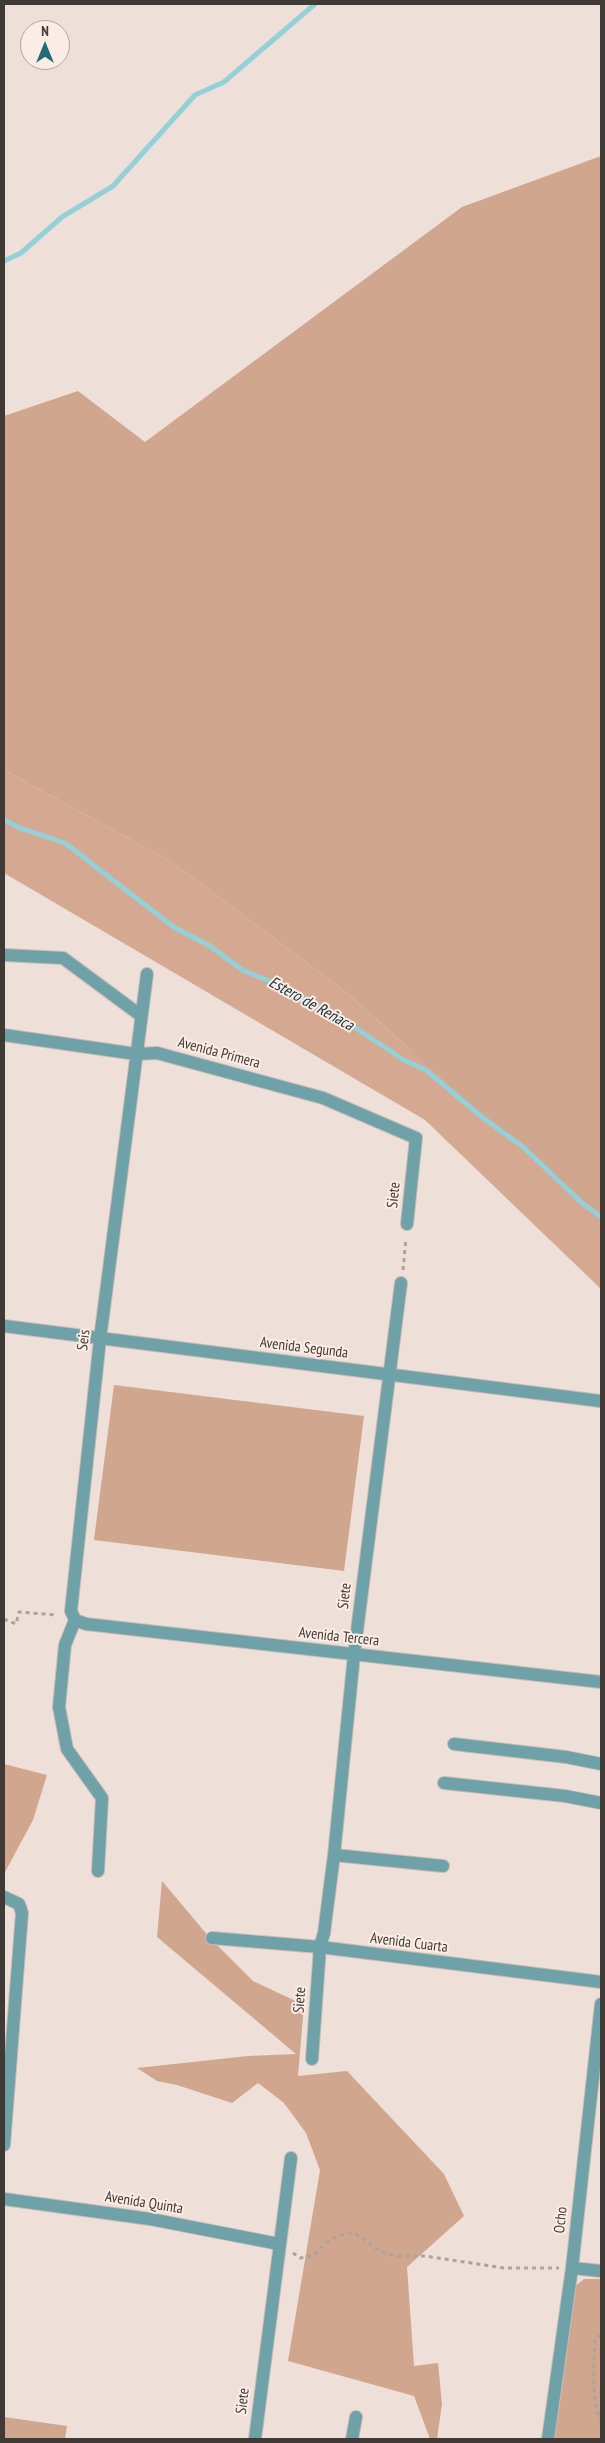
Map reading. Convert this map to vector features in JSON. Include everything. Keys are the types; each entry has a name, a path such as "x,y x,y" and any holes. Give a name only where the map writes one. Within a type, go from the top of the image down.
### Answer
{"street":[{"path":"4,955 63,958 140,1015"},
{"name":"Seis","path":"98,1871 102,1798 67,1749 59,1707 65,1645 73,1618 100,1338 140,1015 147,974"},
{"name":"Avenida Primera","path":"4,1035 136,1054 157,1053 323,1098 416,1138"},
{"name":"Siete","path":"407,1224 416,1138"},
{"name":"Siete","path":"312,2059 320,1947 334,1854 354,1655 401,1282"},
{"name":"Avenida Segunda","path":"4,1326 600,1401"},
{"name":"Avenida Tercera","path":"73,1618 86,1624 601,1682"},
{"path":"454,1744 566,1757 601,1764"},
{"path":"444,1783 565,1796 601,1804"},
{"path":"334,1854 443,1866"},
{"path":"4,1897 19,1904 22,1913 4,2145"},
{"name":"Avenida Cuarta","path":"212,1938 320,1947 601,1982"},
{"name":"Ocho","path":"548,2439 572,2268 601,2004"},
{"name":"Siete","path":"255,2439 291,2158"},
{"name":"Avenida Quinta","path":"4,2199 150,2220 279,2244"},
{"path":"572,2268 601,2271"},
{"path":"352,2439 356,2416"}],"path":[{"name":"Siete","path":"401,1282 407,1224"},
{"path":"4,1620 16,1624 19,1612 73,1618"},
{"path":"279,2244 300,2258 307,2258 314,2256 327,2240 340,2235 355,2233 381,2252 396,2256 425,2256 504,2268 572,2268"},
{"path":"601,2335 595,2339 594,2359 595,2402 601,2422"}],"shaded area":[{"path":"601,156 601,1233 404,1044 346,992 170,861 4,770 4,416 78,391 145,442 462,207"},
{"path":"4,770 170,861 346,992 601,1221 601,1289 425,1120 4,873"},
{"path":"114,1385 364,1416 344,1571 94,1540"},
{"path":"4,1764 47,1775 33,1820 5,1872"},
{"path":"162,1881 210,1938 253,1981 304,2005 298,2076 347,2071 444,2174 464,2216 407,2267 414,2366 438,2363 442,2404 437,2439 430,2439 414,2396 288,2361 320,2170 306,2133 284,2103 258,2083 232,2103 177,2085 157,2081 137,2068 248,2056 296,2054 157,1937"},
{"path":"584,2279 601,2279 601,2439 554,2439 574,2287"},
{"path":"4,2417 67,2426 65,2439 4,2439"}],"waterway":[{"path":"4,261 21,253 62,217 113,186 195,95 224,82 315,4"},
{"name":"Estero de Reñaca","path":"4,820 20,828 65,843 175,928 210,946 242,970 282,986 345,1021 404,1060 426,1070 482,1117 523,1147 582,1203 601,1217"}]}
